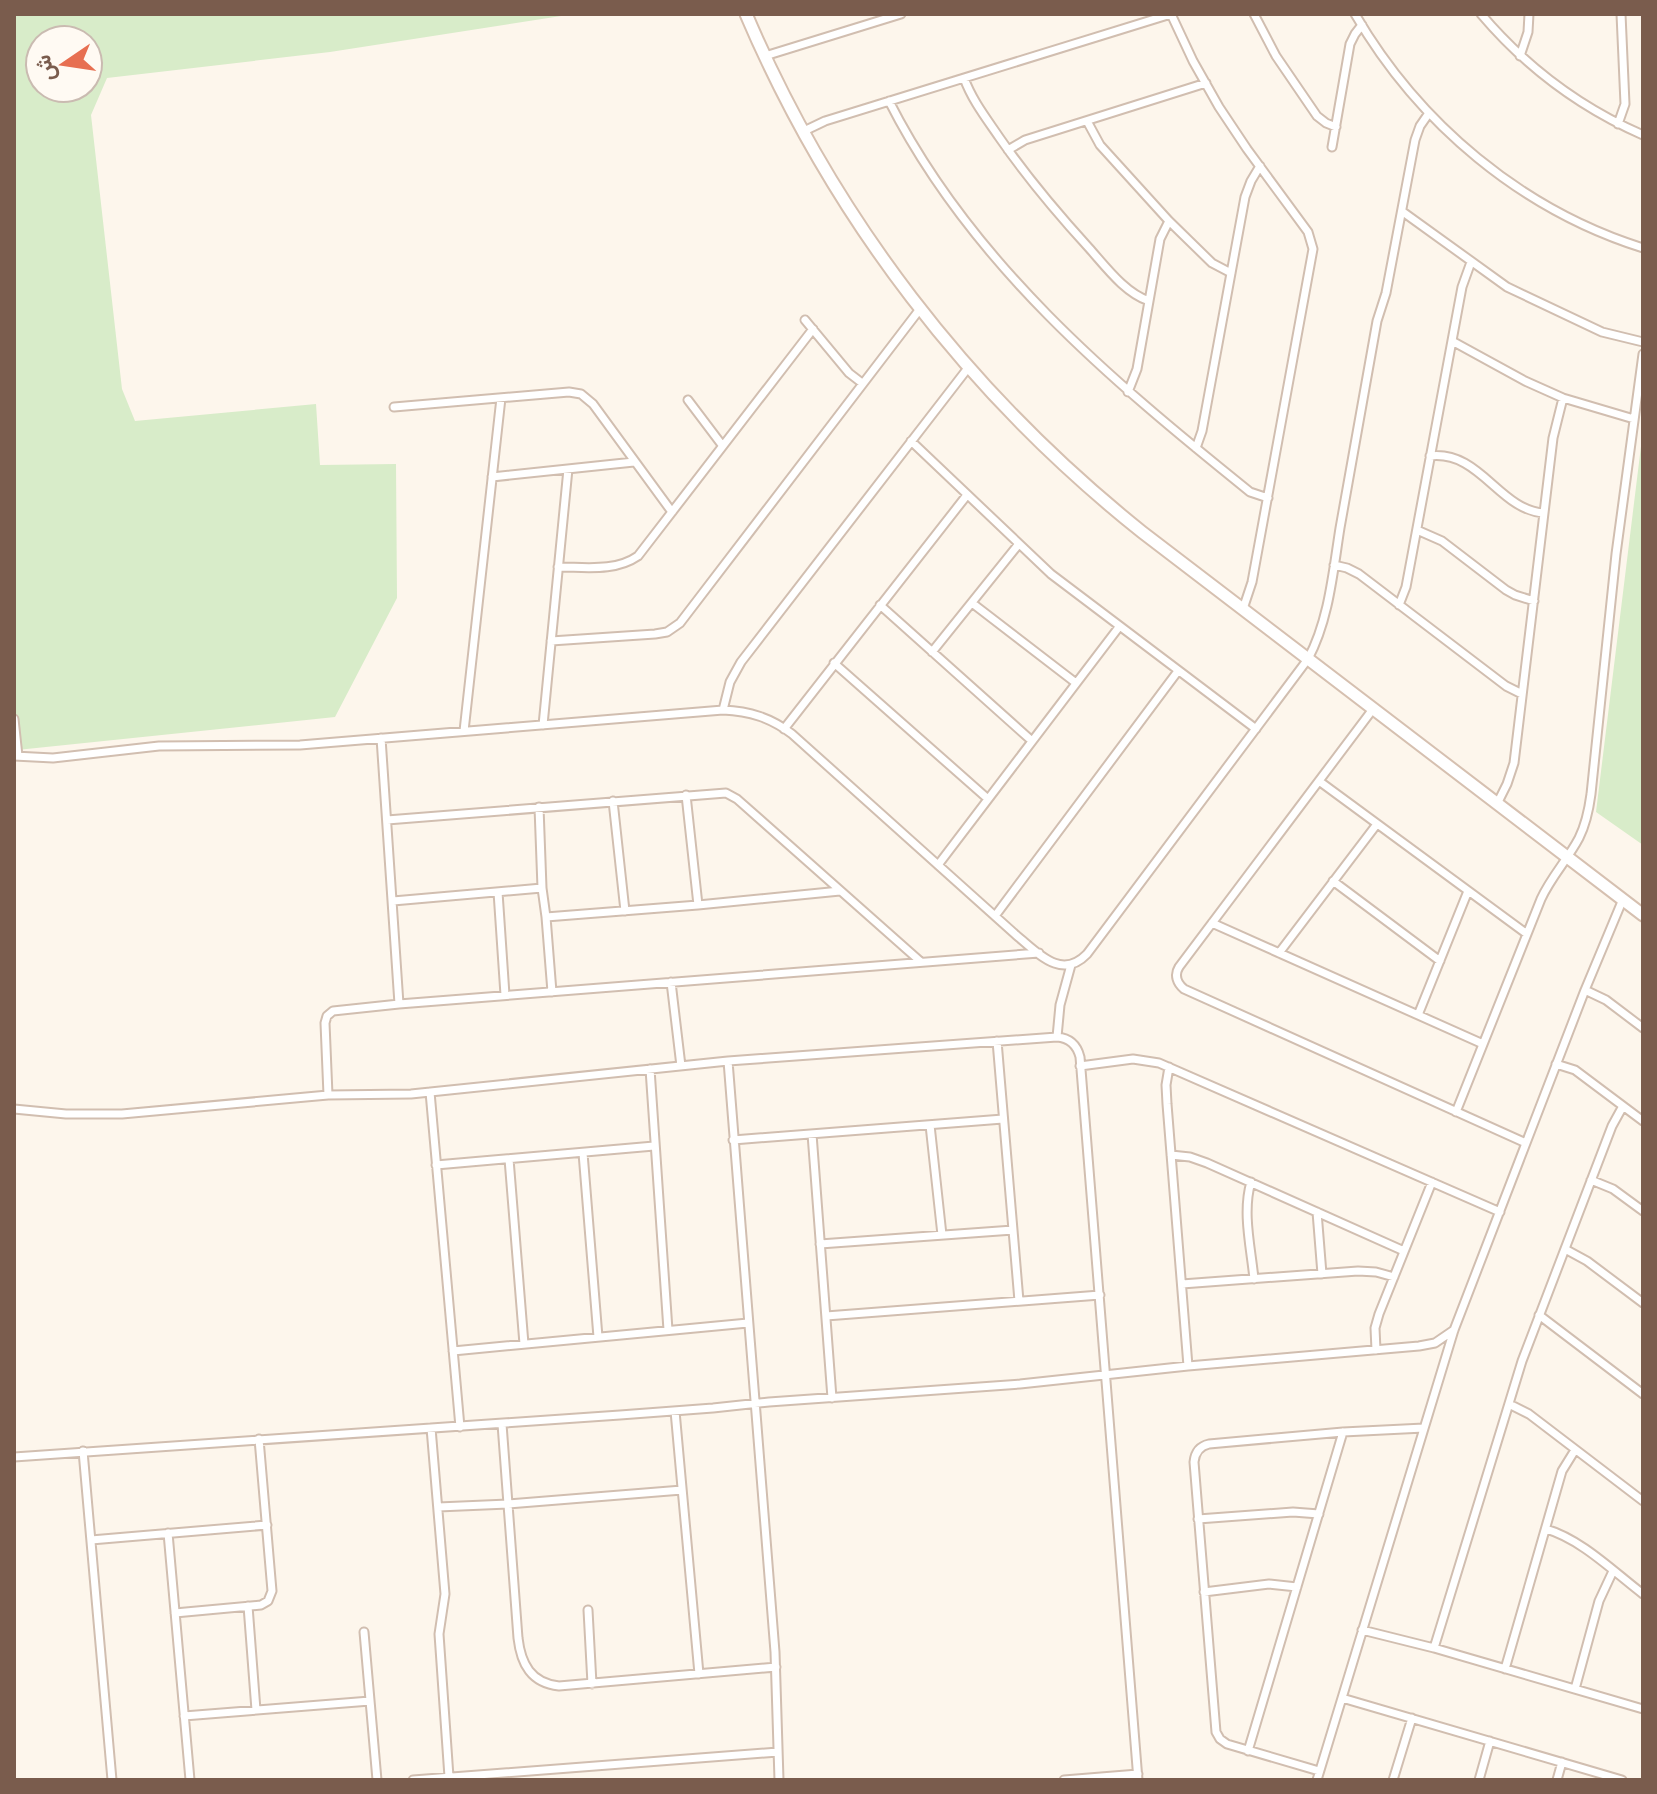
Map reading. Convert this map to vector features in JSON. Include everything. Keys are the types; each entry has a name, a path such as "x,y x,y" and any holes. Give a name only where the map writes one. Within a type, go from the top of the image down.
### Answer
{"street":[{"path":"746,14 802,132 854,217 920,309 968,368 1032,436 1085,486 1142,532 1643,915"},
{"path":"765,56 901,14"},
{"path":"802,132 825,121 1171,14 1233,128 1308,232 1313,249 1252,582 1243,609"},
{"path":"1254,14 1283,66 1317,116 1336,127"},
{"path":"1355,14 1393,72 1429,113 1478,159 1518,188 1583,225 1643,248"},
{"path":"1481,14 1520,56 1557,87 1618,124 1643,135"},
{"path":"1520,56 1528,32 1529,14"},
{"path":"1618,124 1626,96 1621,14"},
{"path":"1332,147 1350,44 1362,25"},
{"path":"964,78 975,102 1047,201 1100,261 1130,290 1149,301"},
{"path":"1008,150 1025,140 1206,83"},
{"path":"889,101 948,198 987,248 1057,326 1128,392 1196,448 1250,492 1268,498"},
{"path":"14,719 16,756 53,758 159,746 272,746 723,710 756,715 784,729 1039,953 1053,963 1071,965 1087,954 1308,659 1322,625 1377,321 1386,293 1415,140 1429,113"},
{"path":"1087,121 1107,154 1169,221 1207,258 1231,273"},
{"path":"1196,448 1202,431 1245,197 1260,166"},
{"path":"1403,212 1507,287 1602,332 1643,342"},
{"path":"1128,392 1137,369 1160,239 1169,221"},
{"path":"1399,605 1406,587 1464,280 1471,262"},
{"path":"551,641 655,634 667,632 676,626 920,309"},
{"path":"805,320 849,373 862,383"},
{"path":"558,567 625,564 643,550 813,329"},
{"path":"1452,341 1563,398 1634,419"},
{"path":"1456,1112 1546,888 1581,832 1590,804 1616,554 1643,354"},
{"path":"723,710 730,682 741,662 968,368"},
{"path":"394,407 569,392 581,394 593,404 672,512"},
{"path":"464,731 501,398"},
{"path":"1497,804 1514,763 1553,438 1563,398"},
{"path":"688,400 722,445"},
{"path":"911,441 1018,545 1072,592 1256,729"},
{"path":"1430,456 1449,456 1461,460 1519,505 1544,513"},
{"path":"492,477 634,462"},
{"path":"543,725 568,469"},
{"path":"784,729 967,495"},
{"path":"1417,530 1442,541 1506,590 1534,601"},
{"path":"932,652 1018,545"},
{"path":"1334,565 1359,574 1506,686 1522,694"},
{"path":"972,603 1076,683"},
{"path":"880,605 1032,741"},
{"path":"938,865 1119,627"},
{"path":"834,663 988,799"},
{"path":"995,916 1178,671"},
{"path":"1373,709 1177,970 1176,977 1181,987 1526,1143"},
{"path":"381,738 399,1004"},
{"path":"1319,781 1527,934"},
{"path":"387,820 726,793 737,799 921,962"},
{"path":"686,795 698,905"},
{"path":"613,801 625,911"},
{"path":"539,807 542,888 552,992"},
{"path":"1279,953 1377,824"},
{"path":"1333,881 1440,961"},
{"path":"393,901 542,888"},
{"path":"546,917 840,891"},
{"path":"1418,1015 1468,891"},
{"path":"498,892 505,995"},
{"path":"1424,1428 1209,1444 1202,1446 1195,1455 1216,1732 1227,1744 1318,1776 1454,1330 1623,899"},
{"path":"1212,923 1483,1044"},
{"path":"328,1095 324,1037 325,1023 333,1011 1039,953"},
{"path":"1057,1037 1063,989 1071,965"},
{"path":"671,982 681,1066"},
{"path":"1585,990 1606,1000 1643,1028"},
{"path":"14,1109 66,1114 122,1114 328,1095 397,1095 728,1061 1065,1038 1075,1045 1079,1053 1138,1777 1064,1780"},
{"path":"997,1041 1019,1301"},
{"path":"1080,1066 1133,1059 1169,1067 1500,1212"},
{"path":"728,1061 776,1667 779,1780"},
{"path":"1556,1064 1575,1070 1643,1121"},
{"path":"1169,1067 1166,1094 1188,1366"},
{"path":"650,1069 668,1330"},
{"path":"430,1092 460,1427"},
{"path":"1434,1648 1518,1372 1612,1126 1623,1106"},
{"path":"733,1140 1003,1119"},
{"path":"930,1125 942,1235"},
{"path":"812,1134 832,1398"},
{"path":"436,1165 654,1146"},
{"path":"583,1153 598,1337"},
{"path":"1171,1155 1198,1160 1404,1251"},
{"path":"509,1159 524,1344"},
{"path":"1591,1180 1613,1189 1643,1211"},
{"path":"1251,1182 1247,1210 1254,1279"},
{"path":"1376,1350 1376,1321 1432,1182"},
{"path":"1317,1212 1322,1274"},
{"path":"820,1244 1013,1230"},
{"path":"1565,1249 1587,1261 1643,1303"},
{"path":"1182,1284 1367,1271 1394,1277"},
{"path":"826,1316 1100,1295"},
{"path":"1539,1315 1643,1394"},
{"path":"453,1351 748,1323"},
{"path":"14,1457 502,1424 1020,1384 1427,1345 1454,1330"},
{"path":"1509,1404 1529,1414 1643,1501"},
{"path":"675,1411 699,1674"},
{"path":"502,1424 518,1630 523,1662 532,1674 551,1685 592,1684 776,1667"},
{"path":"431,1428 445,1594 439,1634 449,1777"},
{"path":"1248,1751 1343,1432"},
{"path":"175,1613 265,1603 272,1595 259,1439"},
{"path":"1505,1669 1562,1471 1575,1450"},
{"path":"83,1451 112,1780"},
{"path":"438,1507 682,1490"},
{"path":"1198,1519 1293,1512 1319,1514"},
{"path":"91,1540 267,1525"},
{"path":"1546,1529 1574,1542 1643,1594"},
{"path":"168,1533 190,1780"},
{"path":"1575,1689 1599,1601 1613,1571"},
{"path":"1204,1592 1269,1584 1297,1587"},
{"path":"248,1606 256,1710"},
{"path":"588,1610 592,1684"},
{"path":"1362,1630 1643,1708"},
{"path":"364,1632 377,1780"},
{"path":"1342,1698 1622,1780"},
{"path":"184,1716 370,1701"},
{"path":"1393,1780 1412,1718"},
{"path":"1479,1780 1490,1741"},
{"path":"413,1780 778,1752"},
{"path":"1557,1780 1562,1762"}],"green space":[{"path":"14,14 574,14 330,52 107,78 104,85 104,24 24,24 24,104 96,104 91,115 122,389 135,421 316,404 320,465 396,464 397,598 335,717 17,750 14,705"},
{"path":"1643,430 1643,845 1596,812"}]}
